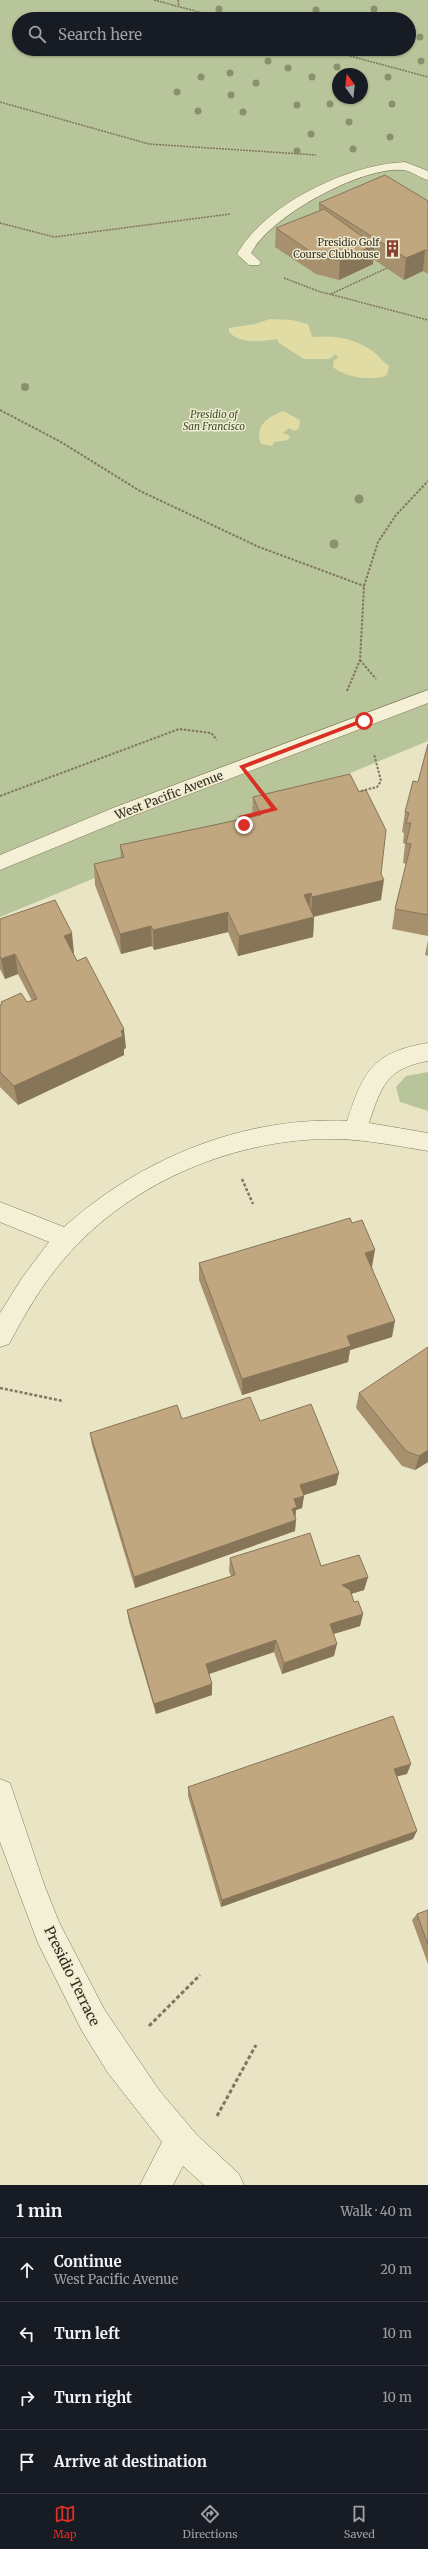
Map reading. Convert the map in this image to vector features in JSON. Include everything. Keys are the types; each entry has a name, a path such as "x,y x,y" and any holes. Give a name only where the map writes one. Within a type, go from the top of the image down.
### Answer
{"street":[{"name":"West Pacific Avenue","path":"0,863 120,813 428,696"},
{"path":"355,1132 367,1095 375,1079 384,1067 396,1058 428,1052"},
{"path":"0,1336 37,1275 66,1239 138,1184 179,1162 225,1145 274,1135 327,1130 383,1134 428,1142"},
{"path":"0,1212 66,1239"},
{"name":"Presidio Terrace","path":"0,1793 32,1891 66,1969 116,2058 188,2147 228,2185"},
{"path":"156,2185 188,2147"}],"lane":[{"path":"254,262 244,254 250,241 296,204 354,178 388,167 405,166 428,176"}],"path":[{"path":"154,0 198,12"},
{"path":"178,0 179,7"},
{"path":"351,56 428,76"},
{"path":"0,102 149,144 318,155"},
{"path":"0,224 54,237 233,214"},
{"path":"254,262 272,274 331,294 428,320"},
{"path":"331,294 387,268"},
{"path":"0,410 60,442 140,491 260,547 364,586"},
{"path":"360,660 364,586 378,542 396,515 428,481"},
{"path":"0,796 179,729 211,733 241,768"},
{"path":"350,793 377,787 381,781 379,770"},
{"path":"244,825 241,818 261,813"},
{"path":"247,817 250,823"},
{"path":"0,1388 63,1402"},
{"path":"116,2058 200,1976"},
{"path":"188,2147 256,2045"}],"green space":[{"name":"Presidio of San Francisco","path":"0,0 428,0 428,741 0,917"},
{"path":"428,1072 428,1111 400,1102 396,1087 406,1076"}],"sand":[{"path":"270,319 292,320 308,324 312,337 328,336 343,338 364,346 374,352 389,366 387,375 374,378 351,376 338,371 333,367 334,360 338,358 336,354 329,359 304,359 279,343 277,339 252,341 239,339 229,332 229,328 255,324"},
{"path":"283,411 300,420 299,428 294,431 289,428 283,433 290,436 288,440 274,442 272,446 261,444 259,432 261,427 272,416"}],"building":[{"path":"385,175 428,201 428,251 425,250 406,258 319,203"},
{"path":"324,209 374,245 340,261 317,256 276,228"},
{"path":"428,744 428,915 395,909 411,844 406,843 411,823 406,823 409,813 405,812 413,781 418,782"},
{"path":"350,774 359,792 366,790 386,830 381,874 384,880 312,897 311,893 304,895 314,917 239,936 228,912 153,930 151,926 120,934 94,864 124,857 120,845 261,815 253,797"},
{"path":"55,900 72,933 64,936 77,961 86,957 124,1029 121,1031 123,1036 14,1086 0,1072 0,1005 2,1004 1,1002 21,993 27,1002 37,999 15,954 1,959 0,919"},
{"path":"350,1218 352,1223 362,1220 375,1250 365,1253 395,1321 347,1336 351,1346 242,1379 199,1263"},
{"path":"428,1347 428,1450 419,1456 406,1451 359,1393"},
{"path":"250,1397 260,1421 311,1404 339,1473 300,1485 304,1496 294,1499 297,1507 292,1509 296,1520 134,1577 90,1433 177,1405 182,1419"},
{"path":"310,1533 321,1566 359,1555 368,1577 342,1585 350,1590 354,1602 358,1601 363,1614 330,1624 337,1644 284,1663 276,1640 206,1664 212,1684 154,1704 127,1610 235,1575 230,1558"},
{"path":"393,1716 411,1764 394,1769 417,1831 222,1900 188,1787"},
{"path":"428,1910 428,1945 417,1914"}],"place":[{"name":"Presidio Golf Course Clubhouse","path":"392,248"}],"route":[{"path":"244,825 241,818 275,810 241,768 364,721"}]}
